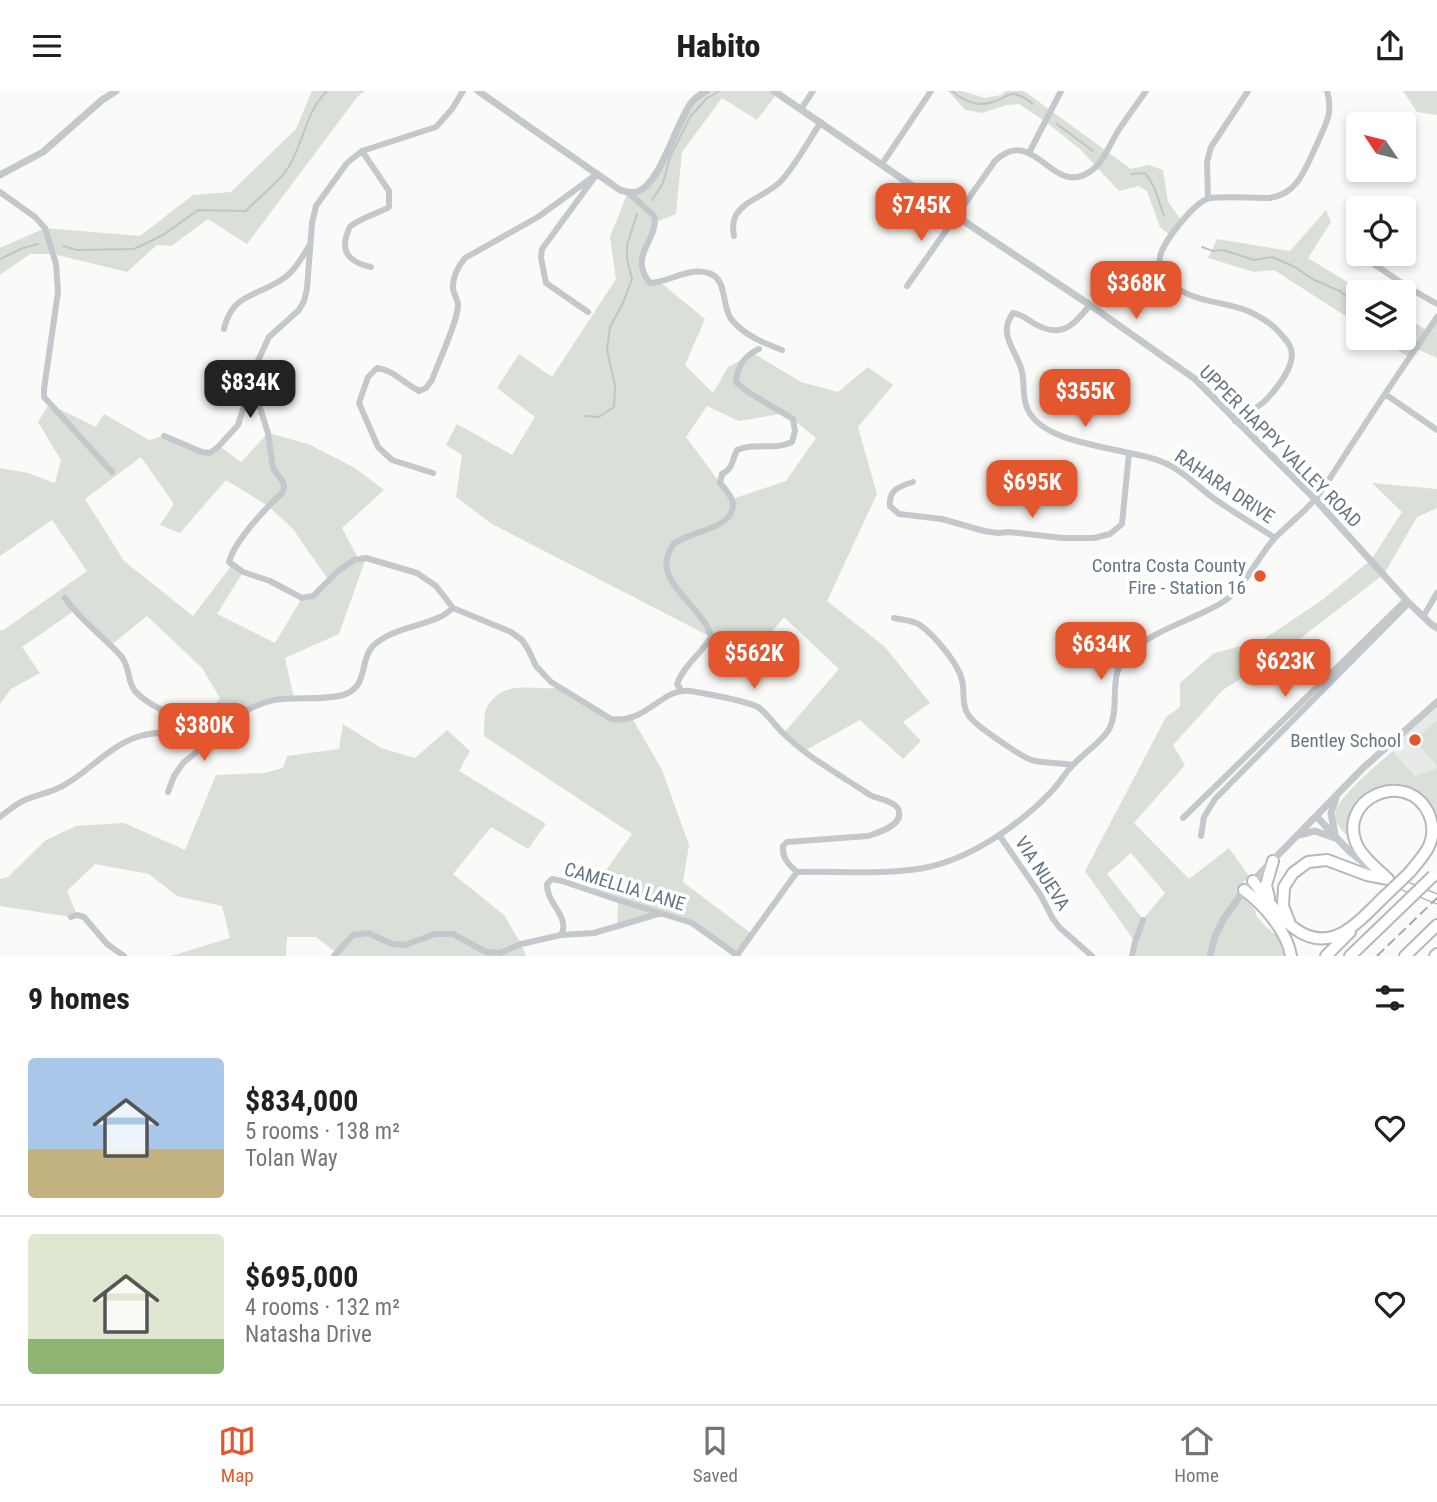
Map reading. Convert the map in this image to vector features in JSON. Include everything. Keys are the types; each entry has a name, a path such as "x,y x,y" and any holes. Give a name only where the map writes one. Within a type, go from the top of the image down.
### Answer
{"highway":[{"path":"1388,879 1363,854 1357,846 1354,834 1358,810 1373,796 1390,790 1408,793 1422,803 1431,819 1432,837 1429,847 1410,872"},
{"path":"1253,881 1288,924 1307,936 1320,938 1337,935 1353,925 1437,847"},
{"path":"1273,860 1266,885 1273,907"},
{"path":"1299,931 1287,919 1282,901 1287,881 1302,865 1314,860 1326,860 1367,875 1388,879"},
{"path":"1350,956 1435,874"},
{"path":"1244,890 1280,929 1288,943 1291,956"},
{"path":"1326,956 1386,895"},
{"path":"1405,956 1437,925"}],"main road":[{"path":"1388,879 1437,899"}],"street":[{"path":"0,174 43,152 116,91"},
{"path":"164,436 210,453 238,425 256,365 269,337 304,301 316,206 347,163 362,151 436,127 452,110 463,91"},
{"path":"478,91 628,193 654,216 656,221 642,264 642,272 650,283 661,283 683,273 708,272 717,277 726,310 732,319 755,340 782,350"},
{"path":"628,193 638,192 647,185 657,171 691,103 706,91"},
{"name":"UPPER HAPPY VALLEY ROAD","path":"775,91 1195,379 1315,499 1408,602 1437,628"},
{"path":"801,109 813,91"},
{"path":"882,164 931,91"},
{"path":"1029,153 1061,91"},
{"path":"907,286 1003,153 1023,150 1068,177 1085,175 1103,158 1146,91"},
{"path":"1208,198 1207,162 1211,147 1248,91"},
{"path":"1235,421 1265,401 1288,369 1292,359 1290,345 1274,327 1259,317 1230,305 1195,298 1174,286 1161,269 1159,256 1195,205 1208,198 1269,198 1279,197 1290,190 1301,178 1326,124 1329,111 1327,91"},
{"path":"734,236 732,228 737,213 766,194 781,180 821,122"},
{"path":"362,151 389,191 389,207 349,228 344,245 349,257 371,267"},
{"path":"588,312 546,283 541,258 546,243 597,174"},
{"path":"433,473 392,460 378,447 359,403 368,377 377,368 387,369 419,391 426,388 432,380 456,315 458,303 453,290 459,264 538,217 597,174"},
{"path":"0,192 45,227 56,264 58,292 44,397 112,472"},
{"path":"224,329 227,317 236,303 280,281 293,271 310,244"},
{"path":"1377,266 1437,304"},
{"name":"RAHARA DRIVE","path":"1090,305 1068,328 1056,331 1045,329 1019,314 1013,313 1008,321 1007,334 1022,369 1026,406 1034,419 1056,434 1076,441 1167,463 1188,476 1213,498 1275,538"},
{"path":"252,383 268,433 273,468 284,486 283,492 253,524 231,556 229,562 232,565 302,598 313,596 337,572 354,560 366,558 417,573 436,586 453,608 511,632 522,640 536,666 551,682 611,719 632,718 681,690 757,707 783,734 816,760 870,795 896,806 899,812 899,818 894,824 868,837 787,842 783,846 783,857 797,871 893,871 925,868 976,848 999,835 1049,794 1073,765 1108,731 1117,674 1125,657 1159,634 1232,595 1275,538 1315,499 1437,317"},
{"path":"681,690 677,684 681,673 711,637 710,629 668,576 668,554 680,540 709,529 726,519 733,509 732,499 720,483 722,474 728,471 733,463 737,450 744,447 785,446 792,442 795,431 793,419 736,382 737,373 745,358 759,349"},
{"path":"1385,394 1437,430"},
{"path":"913,482 900,486 889,498 890,506 899,514 942,519 998,533 1094,538 1110,534 1122,524 1129,453"},
{"path":"1423,617 1437,593"},
{"path":"65,598 88,626 123,659 133,689 138,694 154,706 188,720 218,724"},
{"path":"1183,818 1408,602"},
{"path":"1201,836 1204,817 1214,799 1408,602"},
{"path":"0,817 13,806 78,778 117,747 138,736 208,729 248,708 275,700 333,696 350,692 361,679 372,647 395,633 441,617 453,608"},
{"path":"894,618 919,625 935,639 962,679 963,701 968,716 980,726 1033,761 1073,765"},
{"path":"1210,956 1223,920 1244,890 1380,751 1437,702"},
{"path":"168,792 183,762 211,738 218,724"},
{"path":"1336,838 1331,813 1338,794"},
{"path":"1316,815 1362,863 1388,879"},
{"path":"1296,837 1315,831 1336,838"},
{"name":"VIA NUEVA","path":"999,835 1040,894 1053,919 1092,956"},
{"path":"737,956 797,871"},
{"name":"CAMELLIA LANE","path":"561,935 565,927 564,920 547,892 547,884 552,880 692,923 737,956"},
{"path":"334,956 353,935 368,933 392,944 405,945 435,934 453,934 486,952 499,953 521,943 561,935 594,933 660,913"},
{"path":"71,917 84,917 107,944 124,956"},
{"path":"1132,956 1143,920"}],"shaded area":[{"path":"312,91 365,91 358,96 247,244 208,219 171,246 157,245 127,272 53,254 30,254 0,275 0,248 45,228 140,236 193,195 231,192 296,129"},
{"path":"706,91 779,91 757,120 722,98 682,152 676,214 656,222 642,264 650,283 661,283 705,319 685,365 713,393 728,367 751,352 801,382 838,392 868,367 893,385 858,427 877,494 827,601 885,647 930,703 903,722 921,741 903,759 860,720 804,751 783,734 839,669 784,617 753,655 711,637 492,524 456,497 462,455 446,445 457,424 512,455 535,417 497,388 519,354 552,377 616,279 610,237 628,192 647,185 681,120","holes":["707,406 739,421 785,413 816,438 786,481 732,499 686,437"]},
{"path":"948,91 962,91 985,98 1001,95 1006,91 1024,91 1131,169 1148,165 1163,170 1168,202 1182,221 1171,236 1160,227 1147,191 1138,186 1119,191 1080,149 1019,104 982,113 965,110"},
{"path":"1403,91 1437,91 1437,115 1417,112"},
{"path":"1326,210 1331,222 1308,258 1346,281 1346,316 1274,270 1254,272 1208,258 1217,239 1290,251"},
{"path":"1437,317 1437,358 1417,349 1410,358 1398,350 1416,350 1416,324 1428,331"},
{"path":"49,404 96,427 104,414 149,440 164,436 210,453 219,446 241,462 268,433 308,444 355,468 384,490 342,528 358,558 366,558 339,634 285,658 294,698 275,700 218,724 201,723 220,698 202,668 147,616 110,646 74,611 22,647 40,673 11,689 0,704 0,629 2,631 87,571 52,520 0,556 0,468 28,473 55,483 61,460 38,422","holes":["141,457 174,504 160,525 180,533 226,480 268,506 293,529 329,581 313,596 302,598 275,643 217,614 243,572 232,565 193,616 124,561 85,499"]},
{"path":"1372,483 1437,489 1437,508 1417,517 1384,574 1289,647 1223,690 1173,745 1185,765 1134,823 1189,879 1229,848 1249,876 1236,890 1255,910 1265,926 1278,937 1284,956 1132,956 1135,942 1085,871 1166,717 1180,707 1180,683 1214,653 1261,641 1322,600 1371,560 1402,512","holes":["1131,853 1165,893 1143,919 1107,874"]},
{"path":"560,687 611,719 632,718 662,770 689,845 683,882 752,934 737,955 692,923 660,913 617,930 618,900 591,891 632,834 484,736 486,709 501,693 517,688"},
{"name":"Bentley School","path":"1437,702 1437,768 1415,776 1388,745"},
{"path":"1437,720 1437,765 1414,740"},
{"path":"343,724 381,748 415,758 447,730 470,751 459,771 546,824 528,849 491,827 453,874 504,915 526,956 334,956 337,953 316,937 287,937 286,956 171,956 230,938 222,906 177,896 149,874 95,864 67,891 77,915 71,917 0,906 0,879 8,877 46,840 76,826 124,823 185,850 216,775 264,773 283,768 287,756 339,749"},
{"path":"1393,751 1415,776 1437,768 1437,819 1427,800 1411,788 1401,785 1381,786 1365,794 1356,804 1351,816 1351,838 1337,823 1336,811 1344,797 1361,779"}],"waterway":[{"path":"63,246 77,250 134,249 163,235 198,210 246,211 288,168 314,109 327,91"},
{"path":"652,200 663,183 670,157 690,117 706,99 719,91"},
{"path":"952,91 974,103 985,104 1013,94 1033,104"},
{"path":"1057,124 1093,151"},
{"path":"1131,174 1145,173 1149,178 1164,216"},
{"path":"584,416 599,417 614,407 615,386 607,350 610,327 632,279 627,245 637,214"},
{"path":"0,259 38,244"},
{"path":"1202,247 1213,251 1223,250 1254,260 1272,257 1346,296"}],"railway":[{"path":"1377,956 1437,898"}],"place":[{"name":"Contra Costa County Fire - Station 16","path":"1260,576"},
{"name":"Bentley School","path":"1415,740"}]}
